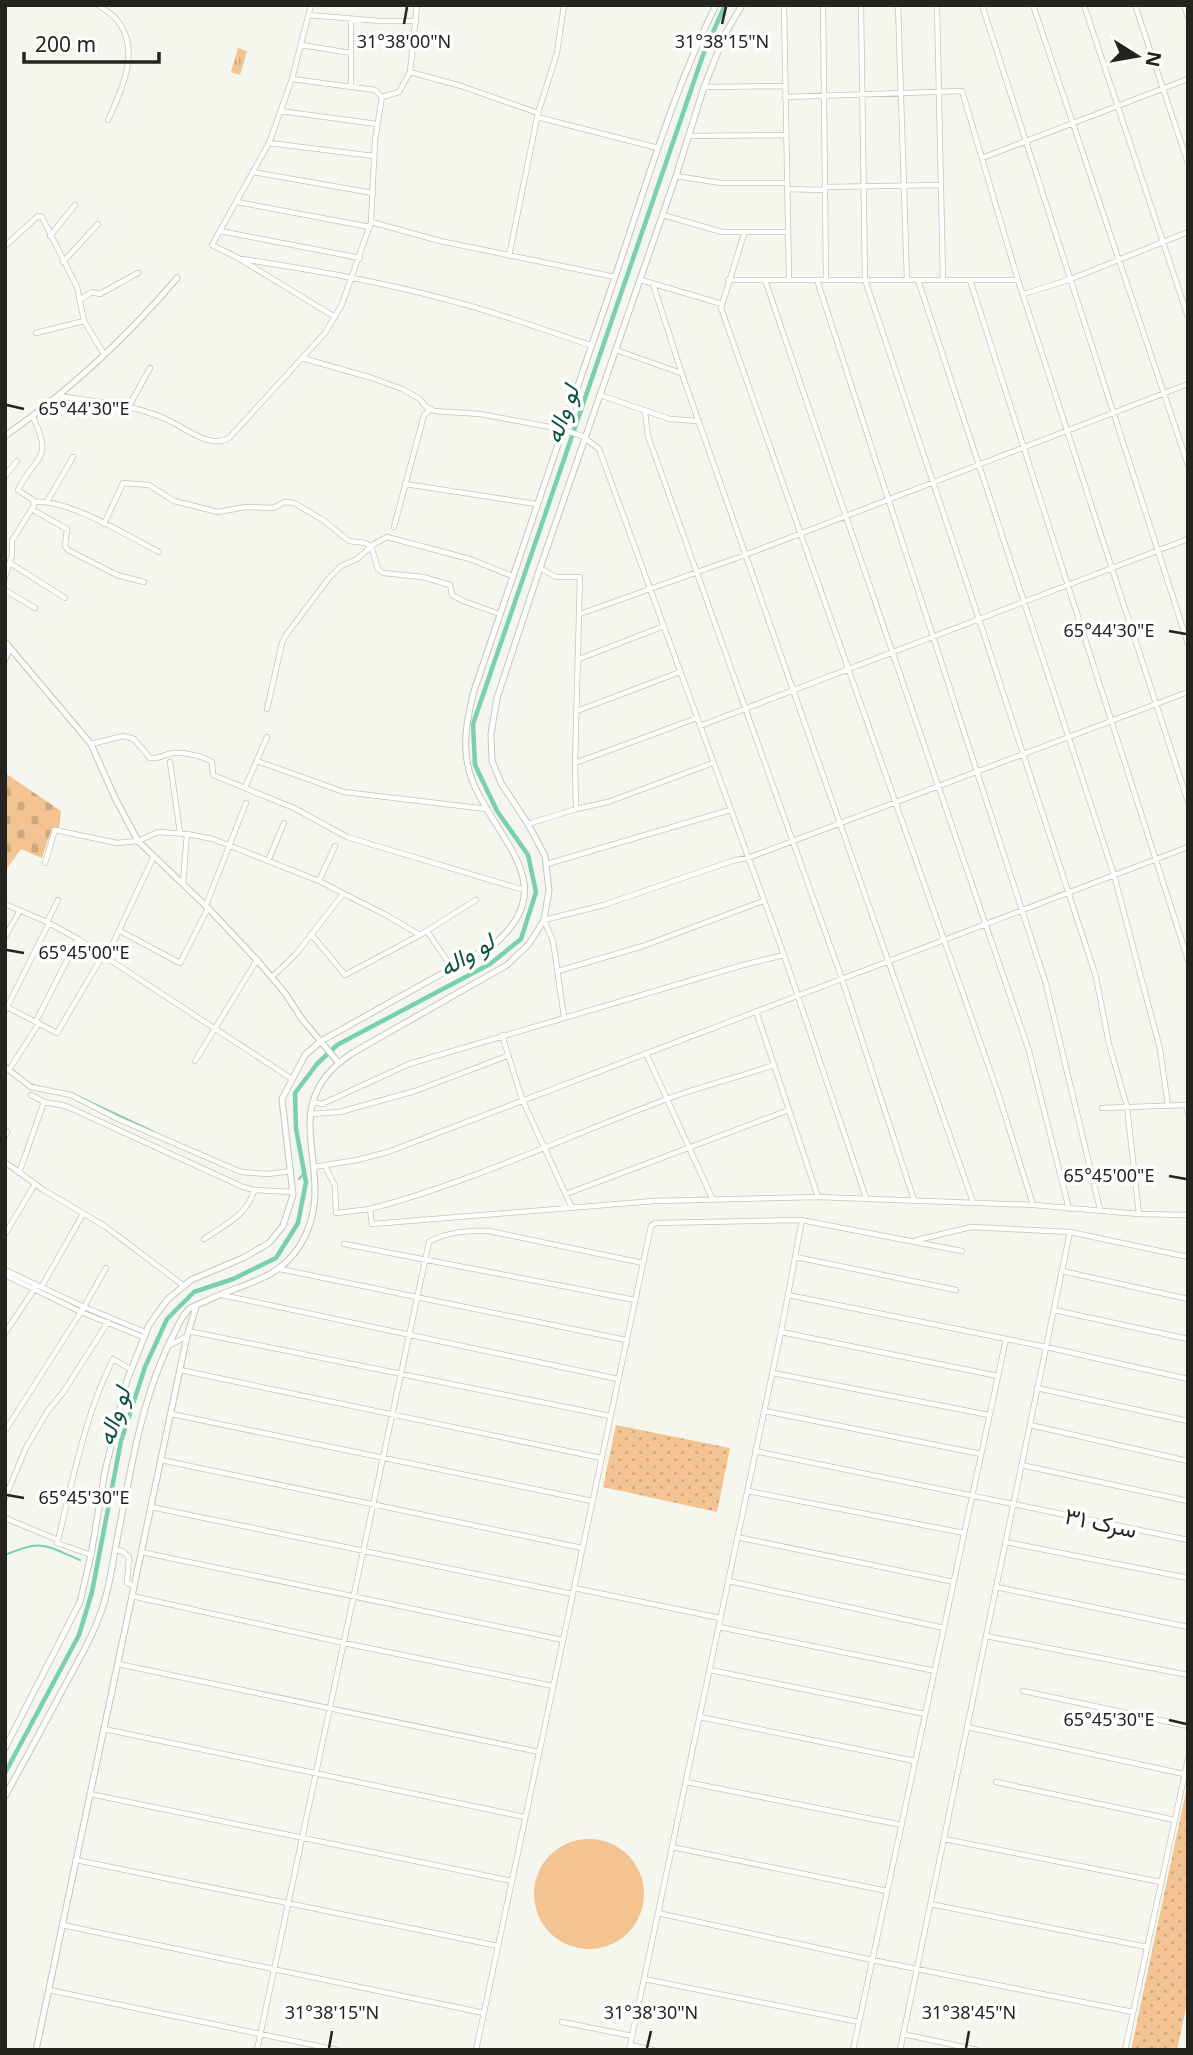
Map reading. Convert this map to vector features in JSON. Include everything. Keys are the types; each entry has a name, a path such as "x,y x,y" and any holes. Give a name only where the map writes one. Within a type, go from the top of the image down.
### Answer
{"street":[{"path":"98,5 116,18 126,37 126,80 108,120"},
{"path":"311,5 292,79 269,143 212,245 335,317"},
{"path":"382,97 399,92 410,72 417,5"},
{"path":"509,256 537,115 557,53 564,5"},
{"path":"5,1748 80,1602 105,1471 130,1369 144,1334 167,1300 191,1280 243,1258 269,1242 283,1226 293,1192 282,1099 305,1055 493,945 506,934 523,902 522,870 472,779 465,751 465,724 536,504 564,430 590,345 658,148 689,62 716,5"},
{"path":"5,1796 91,1637 104,1602 136,1443 149,1394 175,1331 189,1310 221,1294 257,1282 280,1269 305,1235 315,1208 309,1114 324,1076 337,1061 507,965 529,944 544,920 549,890 547,864 541,847 496,773 492,761 491,734 497,698 583,437 641,280 704,87 725,34 742,5"},
{"path":"784,5 789,280"},
{"path":"823,5 826,280"},
{"path":"862,5 865,280 1096,977 1109,1044 1127,1107 1139,1214"},
{"path":"898,5 907,280"},
{"path":"937,5 943,280"},
{"path":"982,5 1188,644"},
{"path":"1033,5 1188,465"},
{"path":"1084,5 1188,317"},
{"path":"1135,5 1188,163"},
{"path":"1184,5 1188,17"},
{"path":"309,15 416,21"},
{"path":"351,19 351,87"},
{"path":"301,45 351,53"},
{"path":"410,72 537,115 658,148"},
{"path":"292,79 375,90 382,97"},
{"path":"982,158 1188,79"},
{"path":"704,87 785,86"},
{"path":"785,96 962,92 1018,279 1188,802"},
{"path":"59,396 139,408 207,440 224,441 325,333 354,277 371,225 374,156 382,97"},
{"path":"280,111 377,124"},
{"path":"689,136 786,135"},
{"path":"269,143 374,156"},
{"path":"253,172 373,193"},
{"path":"676,176 721,183 825,189 941,185"},
{"path":"237,202 371,225 615,277"},
{"path":"50,236 75,205"},
{"path":"663,215 702,228 744,234 788,232"},
{"path":"5,246 40,216 81,299 84,321 104,354"},
{"path":"63,262 98,224"},
{"path":"220,231 360,258"},
{"path":"1024,294 1071,279 1188,232"},
{"path":"744,234 721,308 997,1090 1033,1205"},
{"path":"238,258 354,277 485,310 590,345"},
{"path":"81,299 92,292 100,294 138,273"},
{"path":"5,436 59,396 143,318 177,278"},
{"path":"728,280 1018,279"},
{"path":"641,280 722,304"},
{"path":"765,280 1032,1062 1069,1209"},
{"path":"817,280 1046,984 1100,1209"},
{"path":"918,280 1114,875 1160,1049 1168,1106"},
{"path":"970,280 1188,960"},
{"path":"653,284 682,374 973,1202"},
{"path":"36,333 84,321"},
{"path":"616,349 682,374"},
{"path":"302,358 392,386 420,399 431,410"},
{"path":"129,407 150,368"},
{"path":"580,614 746,555 1188,384"},
{"path":"600,395 670,419 699,421"},
{"path":"394,527 424,415 431,410 480,414 564,430 583,437 599,449 784,955 866,1198"},
{"path":"645,412 648,436 842,979 914,1200"},
{"path":"33,417 43,437 44,450 18,490 35,502 48,500 159,552"},
{"path":"48,500 73,457"},
{"path":"5,476 17,461"},
{"path":"104,524 123,483 149,485 173,501 218,512 246,507 273,508 285,502 295,503 323,520 349,541 371,546 378,569 383,573 438,580 450,585 452,595 500,614"},
{"path":"405,484 536,504"},
{"path":"5,577 10,563 12,541 33,510 35,502"},
{"path":"33,510 67,529 65,546 68,550 117,575 144,582"},
{"path":"267,709 286,635 341,566 357,559 371,546 387,537 470,559 512,576"},
{"path":"700,726 1188,539"},
{"path":"10,563 65,598"},
{"path":"540,568 556,577 580,577 576,809"},
{"path":"5,590 35,608"},
{"path":"579,659 664,626"},
{"path":"5,642 91,744 138,841 207,906 257,960 337,1061"},
{"path":"5,660 10,648"},
{"path":"577,711 680,672"},
{"path":"544,920 604,905 735,860 748,858 1188,692"},
{"path":"575,762 697,718"},
{"path":"91,744 123,736 134,739 150,758 158,759 174,753 206,758 212,762 213,775 295,808 347,838 524,890"},
{"path":"245,788 267,737"},
{"path":"257,761 344,792 487,809"},
{"path":"170,762 180,833"},
{"path":"528,824 608,802 713,763"},
{"path":"120,931 180,963 207,906 246,803"},
{"path":"547,864 730,810"},
{"path":"268,861 284,823"},
{"path":"45,863 55,830 117,843 138,841 158,832 187,834 229,846 319,881 420,935"},
{"path":"183,884 187,834"},
{"path":"319,881 335,846"},
{"path":"313,1167 388,1152 1188,848"},
{"path":"58,900 6,1008 57,1033 120,931 155,856"},
{"path":"272,977 296,954 343,894"},
{"path":"312,934 345,975 427,931 475,900"},
{"path":"558,971 643,946 764,901"},
{"path":"5,904 48,922 78,939 292,1079"},
{"path":"5,937 19,912"},
{"path":"544,920 553,941 564,1017"},
{"path":"427,931 452,968"},
{"path":"78,939 37,1022 7,1069 31,1087 71,1095 118,1119 241,1172 268,1174 292,1171"},
{"path":"312,1102 322,1104 409,1064 502,1035 784,955"},
{"path":"195,1061 257,960"},
{"path":"756,1011 818,1197"},
{"path":"502,1035 522,1100 572,1208"},
{"path":"646,1053 713,1200"},
{"path":"309,1114 340,1112 415,1091 507,1056"},
{"path":"325,1166 335,1186 336,1213 370,1209 401,1201 545,1149 668,1099 774,1065"},
{"path":"31,1095 44,1102 66,1106 254,1190 293,1192"},
{"path":"19,1173 44,1102"},
{"path":"1102,1108 1186,1105 1188,1113"},
{"path":"566,1194 789,1110"},
{"path":"5,1162 35,1184 106,1227 184,1286"},
{"path":"5,1234 35,1184"},
{"path":"204,1239 244,1209 254,1190"},
{"path":"370,1209 372,1224 654,1201 818,1197 973,1202 1188,1215"},
{"path":"5,1333 38,1287 83,1214"},
{"path":"653,2050 630,2048 632,2036 773,1373 802,1220"},
{"path":"476,2050 651,1226 655,1223 802,1220 962,1251"},
{"path":"913,1241 971,1227 1070,1232 1188,1257"},
{"path":"257,2050 429,1242 435,1238 478,1230 643,1263"},
{"path":"900,2050 1070,1232"},
{"path":"344,1244 635,1300"},
{"path":"796,1257 956,1290"},
{"path":"5,1431 106,1268"},
{"path":"280,1269 626,1340"},
{"path":"5,1270 107,1322 144,1334"},
{"path":"1062,1270 1188,1299"},
{"path":"5,1275 38,1287"},
{"path":"221,1294 618,1379"},
{"path":"788,1295 1046,1347 1188,1380"},
{"path":"36,2050 180,1370 196,1306"},
{"path":"82,1310 144,1334"},
{"path":"1054,1310 1188,1339"},
{"path":"5,1498 26,1448 107,1322"},
{"path":"781,1332 998,1376"},
{"path":"169,1345 189,1333 610,1416"},
{"path":"853,2050 1006,1339"},
{"path":"91,1555 57,1543 100,1385 113,1359 130,1369"},
{"path":"180,1370 601,1458"},
{"path":"773,1373 989,1415"},
{"path":"1037,1388 1188,1420"},
{"path":"765,1411 981,1454"},
{"path":"171,1414 592,1501"},
{"path":"1030,1425 1188,1461"},
{"name":"سرک ۳۱","path":"755,1451 1188,1541"},
{"path":"161,1460 582,1548"},
{"path":"1021,1465 1188,1501"},
{"path":"748,1491 964,1533"},
{"path":"151,1507 363,1551 721,1618"},
{"path":"5,1518 58,1539"},
{"path":"737,1537 954,1582"},
{"path":"1005,1542 1188,1578"},
{"path":"115,1550 122,1551 129,1557 127,1583 134,1586"},
{"path":"141,1552 563,1640"},
{"path":"729,1581 944,1628"},
{"path":"996,1587 1188,1627"},
{"path":"132,1596 553,1686"},
{"path":"719,1627 935,1671"},
{"path":"986,1636 1188,1675"},
{"path":"118,1664 539,1752"},
{"path":"710,1670 925,1714"},
{"path":"1023,1691 1188,1726"},
{"path":"700,1717 915,1761"},
{"path":"967,1727 1184,1774"},
{"path":"104,1729 526,1817"},
{"path":"1125,2050 1188,1759"},
{"path":"686,1782 902,1825"},
{"path":"996,1782 1175,1820"},
{"path":"90,1794 512,1881"},
{"path":"944,1839 1161,1882"},
{"path":"672,1847 887,1891"},
{"path":"76,1860 498,1946"},
{"path":"930,1904 1147,1947"},
{"path":"658,1913 872,1960 1133,2012"},
{"path":"62,1925 484,2014"},
{"path":"644,1979 859,2022"},
{"path":"49,1990 337,2050"},
{"path":"562,2022 632,2036"},
{"path":"903,2034 977,2050"}],"green space":[{"path":"238,48 247,51 240,75 231,72"},
{"path":"5,773 61,811 59,828 52,828 42,858 21,849 5,871"},
{"path":"616,1425 730,1448 717,1512 603,1487"},
{"path":"1188,1782 1188,1999 1177,2050 1131,2050"},
{"path":"589,1839 610,1843 628,1855 640,1873 644,1894 640,1915 628,1933 610,1945 589,1949 568,1945 550,1933 538,1915 534,1894 538,1873 550,1855 568,1843"}],"waterway":[{"name":"لو واله","path":"5,1773 79,1635 92,1592 121,1441 145,1367 167,1319 194,1292 233,1279 276,1258 298,1223 306,1182 296,1129 295,1093 317,1064 337,1045 490,964 521,939 536,892 528,855 497,811 475,765 473,724 703,55 725,5"},
{"path":"5,1064 30,1084 40,1087"},
{"path":"73,1094 154,1132"},
{"name":"لو واله","path":"299,1179 304,1173"},
{"path":"5,1555 28,1547 43,1546 80,1560"}]}
